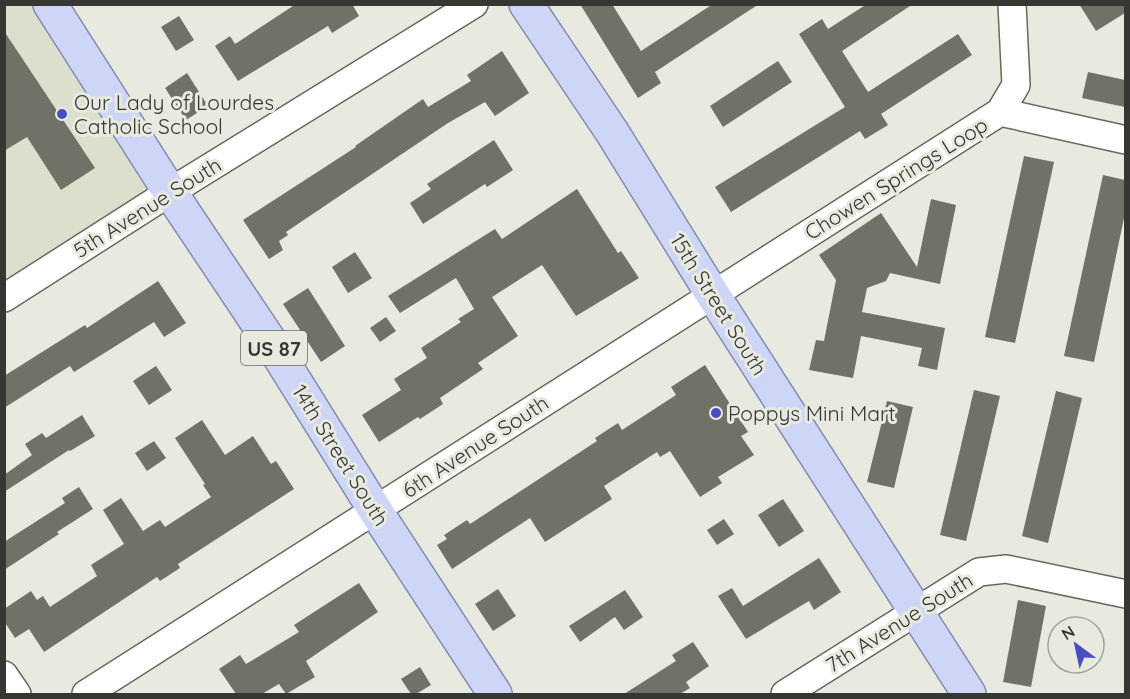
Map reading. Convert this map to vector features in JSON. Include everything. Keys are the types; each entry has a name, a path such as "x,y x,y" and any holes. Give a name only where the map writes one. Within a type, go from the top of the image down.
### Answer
{"main road":[{"name":"14th Street South","path":"50,4 170,192 273,346 375,510 495,694"},
{"name":"15th Street South","path":"526,4 612,132 969,694"}],"street":[{"name":"5th Avenue South","path":"4,298 170,192 474,4"},
{"path":"1000,112 1016,85 1012,4"},
{"name":"Chowen Springs Loop","path":"713,294 1000,112 1125,140"},
{"name":"6th Avenue South","path":"86,694 713,294"},
{"name":"7th Avenue South","path":"785,694 979,572 1006,569 1125,594"},
{"path":"4,675 17,694"}],"shaded area":[{"name":"Our Lady of Lourdes Catholic School","path":"5,5 50,5 170,192 5,298"}],"building":[{"path":"296,4 352,4 359,16 332,33 328,26 238,81 215,46 230,36 235,44"},
{"path":"580,4 612,4 641,51 713,4 759,4 655,72 661,83 638,98"},
{"path":"867,4 913,4 842,51 868,92 958,34 972,55 881,114 888,125 865,139 860,131 731,212 715,187 845,107 799,34 822,19 828,29"},
{"path":"1079,4 1125,4 1125,13 1096,31"},
{"path":"179,16 194,40 176,51 161,27"},
{"path":"4,31 95,168 61,190 27,137 4,151"},
{"path":"502,51 529,93 495,116 485,102 448,123 286,232 288,235 279,241 283,250 269,259 243,220 356,147 423,99 428,107 471,81 467,75"},
{"path":"778,61 792,82 723,127 710,106"},
{"path":"1088,72 1125,80 1125,107 1082,98"},
{"path":"187,73 208,106 186,120 165,88"},
{"path":"494,140 513,170 487,187 485,184 423,224 410,203 431,189 427,184"},
{"path":"1024,156 1054,162 1015,343 985,337"},
{"path":"1103,175 1125,180 1125,213 1094,362 1064,356"},
{"path":"577,189 618,253 621,251 639,278 576,316 542,265 492,297 518,336 478,363 483,369 440,398 443,404 379,442 362,415 401,390 394,379 427,358 421,348 461,322 458,319 474,309 456,278 400,313 388,296 495,229 502,239"},
{"path":"931,199 956,205 940,284 890,273 886,281 867,288 862,312 945,328 937,370 918,366 922,348 861,336 853,378 809,370 816,340 824,341 836,280 819,255 881,213 917,267"},
{"path":"355,252 372,278 348,293 332,267"},
{"path":"158,281 186,323 164,337 154,322 74,372 70,366 4,408 4,376 85,325 87,328"},
{"path":"308,288 345,346 321,362 283,304"},
{"path":"386,317 396,331 380,342 370,328"},
{"path":"705,365 748,432 741,436 754,455 718,477 722,483 700,497 670,451 660,457 657,452 604,486 612,499 545,542 530,518 452,569 437,545 447,539 444,535 467,520 470,524 597,441 595,438 618,423 622,430 676,395 671,387"},
{"path":"156,366 172,390 149,405 133,381"},
{"path":"974,390 1000,396 966,541 940,535"},
{"path":"1056,391 1082,398 1048,543 1022,536"},
{"path":"887,401 913,407 894,488 867,482"},
{"path":"82,415 95,436 4,492 4,475 32,455 25,444 42,433 46,438"},
{"path":"202,420 225,455 253,436 271,464 276,461 294,489 178,564 180,568 160,581 157,577 44,652 29,629 15,638 4,621 4,609 31,591 37,600 43,596 50,607 97,576 91,565 124,544 103,510 121,498 143,531 160,520 165,527 211,497 175,438"},
{"path":"154,441 166,458 147,471 135,453"},
{"path":"79,487 93,509 4,570 4,542 65,503 62,498"},
{"path":"783,499 804,531 779,547 758,515"},
{"path":"724,519 734,534 717,545 707,530"},
{"path":"819,558 841,592 814,610 809,601 746,639 718,596 732,588 743,606"},
{"path":"359,583 378,612 306,661 315,677 286,694 279,684 262,694 236,694 219,669 240,655 246,664 299,632 294,625"},
{"path":"498,589 516,616 493,631 475,604"},
{"path":"625,590 643,617 624,630 615,617 580,642 569,626"},
{"path":"1018,600 1046,606 1031,687 1003,682"},
{"path":"693,642 709,666 686,682 690,688 680,694 624,694 676,661 672,655"},
{"path":"420,667 431,685 416,694 411,694 401,679"}],"place":[{"name":"Our Lady of Lourdes Catholic School","path":"62,114"},
{"name":"Poppys Mini Mart","path":"716,413"}]}
